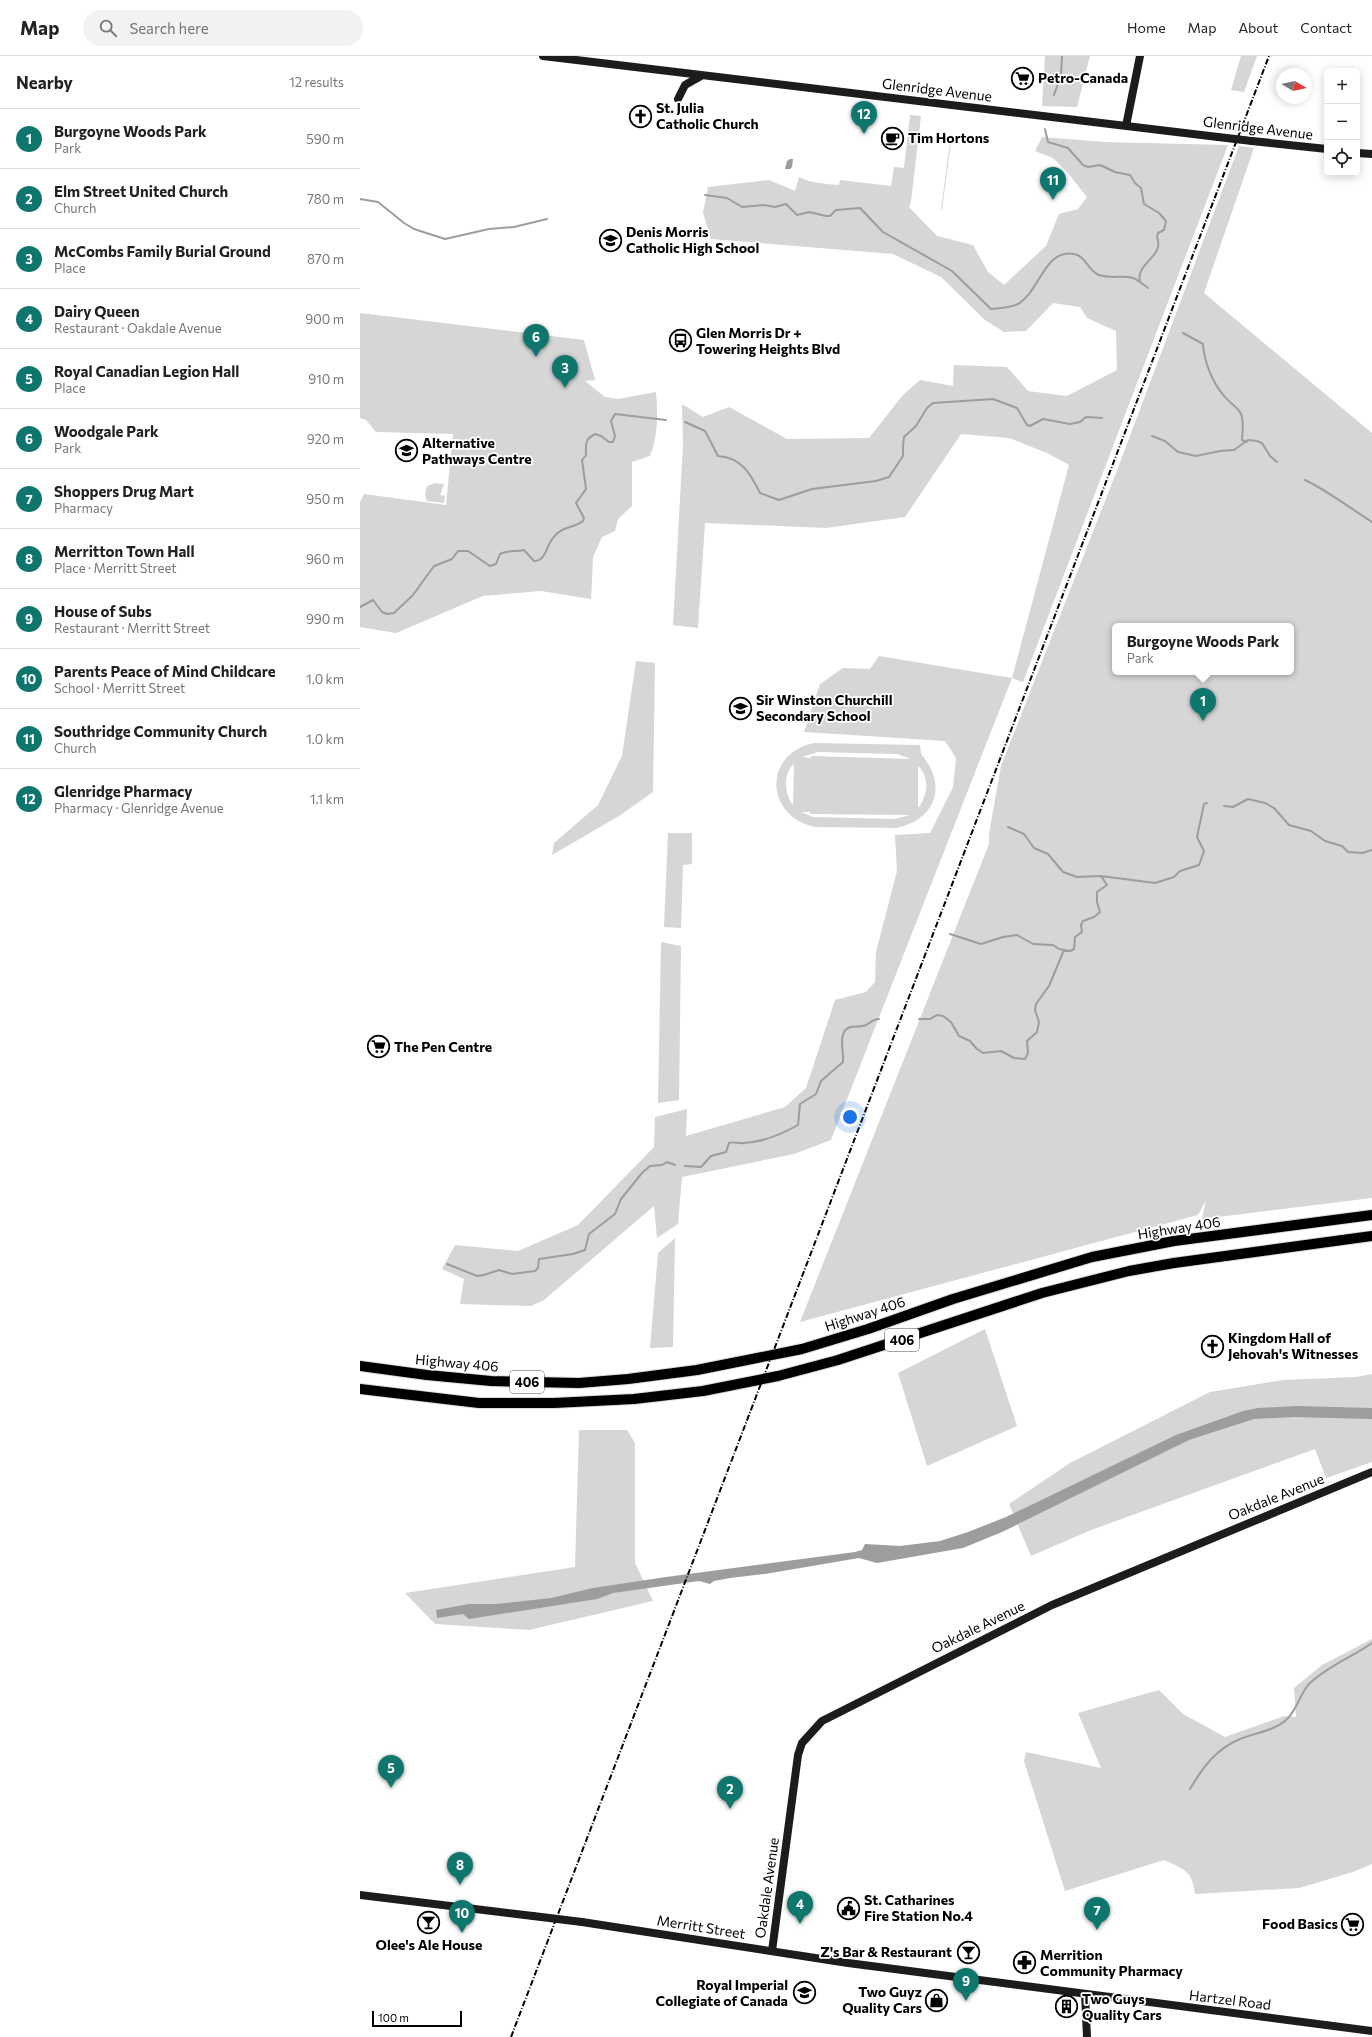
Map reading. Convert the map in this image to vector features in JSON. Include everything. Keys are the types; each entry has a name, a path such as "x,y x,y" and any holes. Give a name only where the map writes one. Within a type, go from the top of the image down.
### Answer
{"highway":[{"name":"Highway 406","path":"360,1366 427,1376 491,1381 579,1383 628,1380 697,1370 802,1349 868,1329 953,1299 1092,1257 1174,1241 1372,1215"},
{"name":"406","path":"360,1389 479,1403 554,1403 634,1399 703,1391 778,1376 838,1360 1042,1293 1129,1271 1174,1263 1372,1236"}],"street":[{"name":"Glenridge Avenue","path":"544,56 1324,149"},
{"path":"1126,126 1140,56"},
{"path":"678,99 685,85 695,78 703,75"},
{"path":"1360,153 1372,154"},
{"name":"Oakdale Avenue","path":"772,1951 798,1755 804,1740 822,1721 1052,1605 1372,1472"},
{"name":"Merritt Street","path":"360,1895 582,1922 772,1951 1085,1994"},
{"path":"1085,1994 1087,2037"},
{"name":"Hartzel Road","path":"1085,1994 1372,2031"}],"shaded area":[{"path":"1045,56 1090,56 1077,107 1042,106"},
{"path":"1241,56 1257,56 1244,92 1231,90"},
{"path":"910,115 921,116 911,202 909,207 937,236 973,245 988,272 1004,285 1046,246 1059,214 1078,209 1087,197 1067,172 1053,158 1035,151 1042,137 1105,142 1228,145 1023,682 1012,678 1069,465 1047,453 1009,438 961,434 905,517 826,528 705,523 698,628 673,625 683,445 682,404 703,417 729,407 787,439 869,438 903,395 920,380 953,386 954,365 1007,367 1028,391 1067,396 1117,370 1116,331 1087,318 1080,307 1053,303 1026,331 1004,332 985,320 941,277 893,254 711,239 703,213 708,187 769,180 795,191 799,177 813,182 839,185 840,180 891,186 894,167 904,168"},
{"path":"951,134 952,135 941,210"},
{"path":"1239,146 1254,148 1204,293 1372,433 1372,1198 1202,1219 1206,1200 1198,1215 800,1322 989,844 989,834 1001,766 1116,473"},
{"path":"793,159 792,167 790,169 785,169 787,161"},
{"path":"360,313 584,340 595,380 585,381 605,397 618,399 656,392 657,425 653,448 650,456 632,462 632,506 618,519 615,531 602,537 593,557 591,599 541,591 483,596 396,633 360,627 360,502 364,494 446,505 453,434 376,432 366,420 360,418"},
{"path":"435,483 444,484 440,495 445,496 444,503 427,501 425,494 427,486"},
{"path":"879,656 1012,678 831,1140 794,1154 682,1177 678,1224 657,1238 654,1206 544,1300 531,1306 460,1304 464,1279 442,1269 455,1245 518,1251 578,1225 654,1147 655,1117 687,1109 686,1136 785,1107 806,1088 835,1000 866,992 875,982 876,952 897,871 895,835 930,833 953,787 956,758 945,741 804,732 820,684 843,668 870,669"},
{"path":"636,661 655,663 653,792 619,816 552,855 554,843 598,805 622,756"},
{"path":"815,743 920,745 921,754 929,766 934,778 936,789 934,800 929,809 921,817 910,824 896,828 815,827 798,820 786,810 779,798 776,784 779,770 786,758 798,749","holes":["818,752 897,754 911,759 802,757","794,764 793,805 786,790 786,778 790,768","918,766 922,770 926,781 926,792 918,808","801,812 810,812 810,814 910,815 895,819 813,817"]},
{"path":"668,833 692,833 692,864 683,865 681,928 664,927"},
{"path":"661,942 681,946 679,1100 658,1103"},
{"path":"675,1238 673,1347 650,1348 658,1253"},
{"path":"985,1329 1017,1426 927,1466 898,1373"},
{"path":"1372,1374 1372,1462 1326,1478 1315,1449 1091,1530 1031,1556 1009,1504 1070,1463 1210,1392 1283,1380 1356,1377"},
{"path":"1297,1406 1372,1408 1372,1419 1294,1417 1254,1419 1189,1440 1002,1532 963,1548 877,1563 859,1558 765,1574 730,1578 714,1581 710,1584 699,1581 613,1593 597,1599 469,1619 463,1614 437,1618 436,1610 469,1604 497,1604 551,1598 593,1588 855,1552 862,1550 865,1544 900,1546 940,1541 1006,1517 1176,1435 1243,1411 1258,1408"},
{"path":"579,1430 627,1430 635,1443 635,1563 653,1601 529,1630 435,1624 405,1593 575,1567"},
{"path":"1372,1639 1372,1864 1353,1872 1299,1888 1195,1894 1194,1886 1189,1875 1177,1866 1164,1860 1065,1891 1024,1761 1026,1752 1101,1768 1078,1713 1159,1690 1183,1714 1225,1737 1284,1716 1296,1717 1294,1688 1322,1665"}],"waterway":[{"path":"1054,95 1061,75 1062,56"},
{"path":"1045,129 1048,142 1068,148 1083,165 1088,167 1100,165 1115,172 1130,175 1135,183 1141,188 1144,204 1159,213 1166,221 1164,230 1158,233 1157,250 1142,270 1140,282"},
{"path":"705,195 727,198 742,207 764,205 775,207 786,204 797,215 809,212 830,216 836,210 860,208 883,232 952,271 991,309 1009,307 1018,304 1026,298 1049,264 1056,257 1064,254 1078,255 1095,273 1099,275 1107,277 1133,278 1148,288"},
{"path":"360,199 378,202 404,223 414,229 445,239 489,229 514,227 547,219"},
{"path":"1183,333 1203,344 1205,358 1213,379 1221,392 1242,415 1242,440 1247,442"},
{"path":"685,422 705,431 718,456 726,457 739,463 749,473 760,493 779,500 812,489 876,481 889,477 903,456 904,437 916,426 927,408 933,403 993,399 1017,408 1027,425 1030,426 1043,419 1070,424 1080,422 1086,417 1102,418"},
{"path":"360,607 373,600 382,612 387,614 394,613 413,595 434,566 452,559 458,551 468,551 490,566 496,564 500,554 508,552 524,550 534,561 541,559 551,541 560,531 583,521 584,518 576,503 586,489 582,460 586,455 587,440 595,434 601,436 609,442 613,442 615,436 611,421 615,414 666,420"},
{"path":"1152,436 1165,441 1178,452 1196,456 1234,450 1248,440 1257,441 1262,443 1270,456 1277,462"},
{"path":"1305,480 1331,494 1372,522"},
{"path":"1224,806 1233,807 1248,799 1265,803 1274,808 1289,825 1311,831 1325,841 1342,846 1348,852 1362,853 1372,850"},
{"path":"1008,827 1024,834 1034,848 1048,854 1063,872 1077,877 1101,876 1155,883 1174,877 1180,871 1199,865 1204,851 1197,837 1204,804 1207,803"},
{"path":"950,934 981,944 1003,937 1017,935 1033,944 1053,945 1059,949 1070,951 1074,949 1075,937 1082,932 1081,925 1083,921 1094,917 1100,912 1097,902 1097,892 1107,885 1101,876"},
{"path":"919,1019 930,1019 937,1015 943,1016 951,1022 959,1036 970,1041 983,1053 1001,1051 1014,1058 1025,1059 1028,1053 1027,1041 1037,1032 1039,1022 1035,1010 1036,1004 1049,986 1064,950"},
{"path":"685,1166 701,1167 711,1156 726,1152 729,1143 742,1143 765,1139 798,1125 800,1104 816,1094 821,1081 843,1062 842,1037 846,1029 865,1025 879,1019"},
{"path":"447,1264 477,1276 499,1270 512,1274 535,1271 538,1268 539,1259 573,1254 585,1250 589,1234 615,1214 621,1199 642,1173 650,1166 662,1165 667,1162 675,1165"},
{"path":"1190,1789 1205,1766 1217,1753 1231,1743 1269,1730 1285,1721 1293,1712 1303,1692 1310,1683 1324,1672 1372,1643"}],"railway":[{"path":"511,2037 1269,56"}],"place":[{"name":"Petro-Canada","path":"1022,78"},
{"name":"St. Julia Catholic Church","path":"641,116"},
{"name":"Glenridge Pharmacy","path":"864,134"},
{"name":"Tim Hortons","path":"893,138"},
{"name":"Southridge Community Church","path":"1053,200"},
{"name":"Denis Morris Catholic High School","path":"610,240"},
{"name":"Glen Morris Dr + Towering Heights Blvd","path":"681,341"},
{"name":"Woodgale Park","path":"536,357"},
{"name":"McCombs Family Burial Ground","path":"565,388"},
{"name":"Alternative Pathways Centre","path":"406,451"},
{"name":"Sir Winston Churchill Secondary School","path":"741,708"},
{"name":"Burgoyne Woods Park","path":"1203,721"},
{"name":"The Pen Centre","path":"379,1047"},
{"name":"Kingdom Hall of Jehovah's Witnesses","path":"1213,1346"},
{"name":"Royal Canadian Legion Hall","path":"391,1788"},
{"name":"Elm Street United Church","path":"730,1809"},
{"name":"Merritton Town Hall","path":"460,1885"},
{"name":"St. Catharines Fire Station No.4","path":"849,1908"},
{"name":"Olee's Ale House","path":"429,1923"},
{"name":"Dairy Queen","path":"800,1924"},
{"name":"Food Basics","path":"1353,1924"},
{"name":"Shoppers Drug Mart","path":"1097,1930"},
{"name":"Parents Peace of Mind Childcare","path":"462,1933"},
{"name":"Z's Bar & Restaurant","path":"968,1952"},
{"name":"Merrition Community Pharmacy","path":"1024,1963"},
{"name":"Royal Imperial Collegiate of Canada","path":"804,1993"},
{"name":"Two Guyz Quality Cars","path":"937,2000"},
{"name":"House of Subs","path":"966,2001"},
{"name":"Two Guys Quality Cars","path":"1066,2007"}]}
